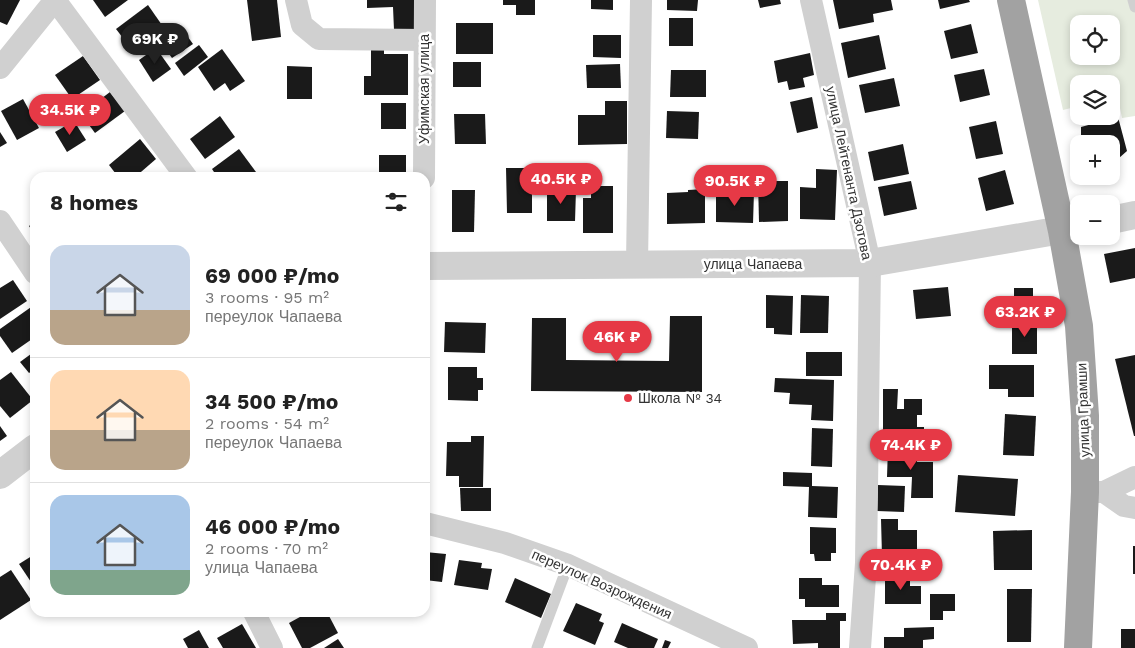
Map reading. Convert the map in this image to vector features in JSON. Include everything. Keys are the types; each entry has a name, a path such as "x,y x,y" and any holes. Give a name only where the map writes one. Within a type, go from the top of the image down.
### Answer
{"highway":[{"name":"улица Грамши","path":"1011,0 1070,229"},
{"name":"улица Грамши","path":"1071,245 1085,416 1094,492 1078,648"}],"street":[{"path":"0,68 55,0 183,172"},
{"path":"296,0 302,25 319,39 424,40"},
{"name":"Уфимская улица","path":"424,172 425,0"},
{"path":"637,264 641,0"},
{"name":"улица Лейтенанта Дзотова","path":"811,0 870,263 866,554 860,648"},
{"path":"1120,218 1135,215"},
{"path":"0,221 30,266"},
{"name":"улица Чапаева","path":"430,266 870,263 1070,229"},
{"path":"0,475 30,452"},
{"path":"1094,492 1135,477"},
{"path":"1094,492 1124,506 1135,508"},
{"name":"переулок Возрождения","path":"430,524 505,543 568,566 747,648"},
{"path":"256,617 272,648"}],"lane":[{"path":"1133,0 1135,7"},
{"path":"536,648 568,566"}],"shaded area":[{"path":"1038,0 1135,0 1135,116 1122,118 1120,108 1120,75 1070,75 1070,108 1063,110"}],"building":[{"path":"0,0 20,0 7,25 0,22"},
{"path":"93,0 128,0 105,17"},
{"path":"247,0 277,0 281,37 252,41"},
{"path":"367,0 418,0 419,30 394,30 393,7 367,8"},
{"path":"503,0 535,0 535,15 516,15 516,5 503,5"},
{"path":"591,0 613,0 613,10 591,9"},
{"path":"667,0 698,0 697,11 667,10"},
{"path":"758,0 780,0 781,4 760,8"},
{"path":"833,0 891,0 893,10 873,14 874,22 839,29"},
{"path":"938,0 969,0 970,2 940,9"},
{"path":"148,5 164,28 133,51 116,29"},
{"path":"669,18 693,18 693,46 669,46"},
{"path":"456,23 493,23 493,54 456,54"},
{"path":"971,24 978,53 951,59 944,31"},
{"path":"180,26 193,44 172,58 159,40"},
{"path":"593,35 621,35 621,58 593,57"},
{"path":"879,35 886,69 848,78 841,43"},
{"path":"199,45 208,57 184,76 175,63"},
{"path":"371,45 384,45 384,54 408,54 408,95 364,95 364,76 371,76"},
{"path":"156,48 171,69 153,82 139,60"},
{"path":"222,49 245,81 230,91 225,83 214,91 198,67"},
{"path":"810,53 814,75 803,78 805,87 789,90 787,81 778,83 774,61"},
{"path":"83,56 100,80 72,99 55,75"},
{"path":"453,62 481,62 481,87 453,87"},
{"path":"620,64 621,88 587,88 586,65"},
{"path":"287,66 312,67 312,99 287,99"},
{"path":"984,69 990,95 960,102 954,75"},
{"path":"671,70 706,70 706,97 670,97"},
{"path":"894,78 900,106 865,113 859,85"},
{"path":"110,92 125,111 95,133 81,114"},
{"path":"812,97 818,128 797,133 790,102"},
{"path":"23,99 39,128 17,140 1,111"},
{"path":"605,101 627,101 627,144 578,145 578,115 605,115"},
{"path":"381,103 406,103 406,129 381,129"},
{"path":"667,111 699,112 698,139 666,138"},
{"path":"454,114 485,114 486,144 455,144"},
{"path":"220,116 235,137 205,159 190,139"},
{"path":"74,121 86,140 67,152 55,132"},
{"path":"996,121 1003,154 976,159 969,127"},
{"path":"1088,125 1120,125 1127,151 1120,157 1120,135 1081,135 1081,127"},
{"path":"0,132 7,143 0,147"},
{"path":"140,139 156,159 141,172 114,172 109,165"},
{"path":"903,144 909,174 874,181 868,152"},
{"path":"239,149 256,172 214,172 212,169"},
{"path":"379,155 406,155 406,172 379,172"},
{"path":"506,168 537,168 538,191 532,191 532,213 507,213"},
{"path":"816,169 837,170 835,220 800,219 800,187 816,188"},
{"path":"1005,170 1014,204 986,211 978,178"},
{"path":"758,181 788,181 788,221 759,222"},
{"path":"911,181 917,209 884,216 878,187"},
{"path":"591,186 613,186 613,233 583,233 583,198 591,198"},
{"path":"547,189 576,189 575,221 547,221"},
{"path":"705,189 705,223 667,224 667,193"},
{"path":"452,190 475,190 474,232 452,232"},
{"path":"716,191 754,191 753,223 716,222"},
{"path":"1135,248 1135,278 1110,283 1104,254"},
{"path":"13,280 27,301 0,319 0,288"},
{"path":"948,287 951,316 916,319 913,290"},
{"path":"1014,288 1033,288 1033,304 1014,304"},
{"path":"766,295 793,296 792,335 774,334 774,328 766,328"},
{"path":"801,295 829,296 828,333 800,333"},
{"path":"30,308 30,340 12,353 0,336 0,329"},
{"path":"670,316 702,316 702,392 531,391 532,318 566,318 566,360 669,361"},
{"path":"1037,321 1037,354 1012,354 1012,322"},
{"path":"445,322 486,323 485,353 444,352"},
{"path":"806,352 842,352 842,376 806,376"},
{"path":"30,355 30,372 29,373 20,362"},
{"path":"1135,355 1135,436 1134,436 1115,359"},
{"path":"989,365 1034,365 1034,397 1008,397 1008,389 989,389"},
{"path":"448,367 477,367 477,378 483,378 483,390 478,390 478,401 448,400"},
{"path":"11,372 30,396 30,402 10,418 0,406 0,380"},
{"path":"775,378 834,380 833,421 811,420 812,405 789,404 790,393 774,392"},
{"path":"883,389 898,389 897,409 904,409 904,399 922,399 922,415 917,415 917,427 924,427 924,442 907,442 906,436 883,436"},
{"path":"1005,414 1036,416 1034,456 1003,455"},
{"path":"0,426 7,436 0,441"},
{"path":"812,428 833,429 832,467 811,466"},
{"path":"471,436 484,436 483,487 459,487 459,476 446,476 447,442 471,442"},
{"path":"888,447 917,448 917,462 933,462 933,498 911,498 912,477 887,477"},
{"path":"783,472 812,473 812,486 838,487 837,518 808,517 809,487 783,486"},
{"path":"958,475 1018,479 1015,516 955,512"},
{"path":"878,485 905,486 904,512 877,511"},
{"path":"460,488 491,488 491,511 461,511"},
{"path":"881,519 898,519 898,530 917,530 917,556 882,556"},
{"path":"810,527 836,528 836,553 831,553 831,561 815,561 814,554 810,554"},
{"path":"1032,530 1032,570 994,570 993,531"},
{"path":"1133,546 1135,546 1135,574 1133,574"},
{"path":"430,552 446,554 442,582 430,581"},
{"path":"30,557 30,580 19,564"},
{"path":"459,560 482,563 481,568 492,569 488,590 454,585"},
{"path":"11,570 30,601 0,620 0,577"},
{"path":"885,576 910,576 910,586 921,586 921,604 885,604"},
{"path":"515,578 551,594 541,618 505,602"},
{"path":"799,578 822,578 822,585 839,585 839,607 805,607 805,599 799,599"},
{"path":"1007,589 1032,589 1031,642 1007,642"},
{"path":"930,594 955,594 955,611 943,611 943,620 930,620"},
{"path":"576,603 602,614 599,621 604,623 595,645 563,631"},
{"path":"826,613 846,613 846,621 840,621 840,648 818,648 818,643 793,644 792,620 826,620"},
{"path":"300,617 330,617 338,633 310,648 302,648 289,623"},
{"path":"622,623 658,639 654,648 628,648 614,642"},
{"path":"242,624 256,648 223,648 217,638"},
{"path":"934,627 934,639 923,640 923,648 884,648 884,637 904,637 904,628"},
{"path":"1121,629 1135,629 1135,648 1121,648"},
{"path":"199,630 209,648 188,648 183,639"},
{"path":"338,639 344,648 324,648"},
{"path":"665,640 671,642 668,648 662,648"}],"place":[{"name":"Школа № 34","path":"628,398"}]}
